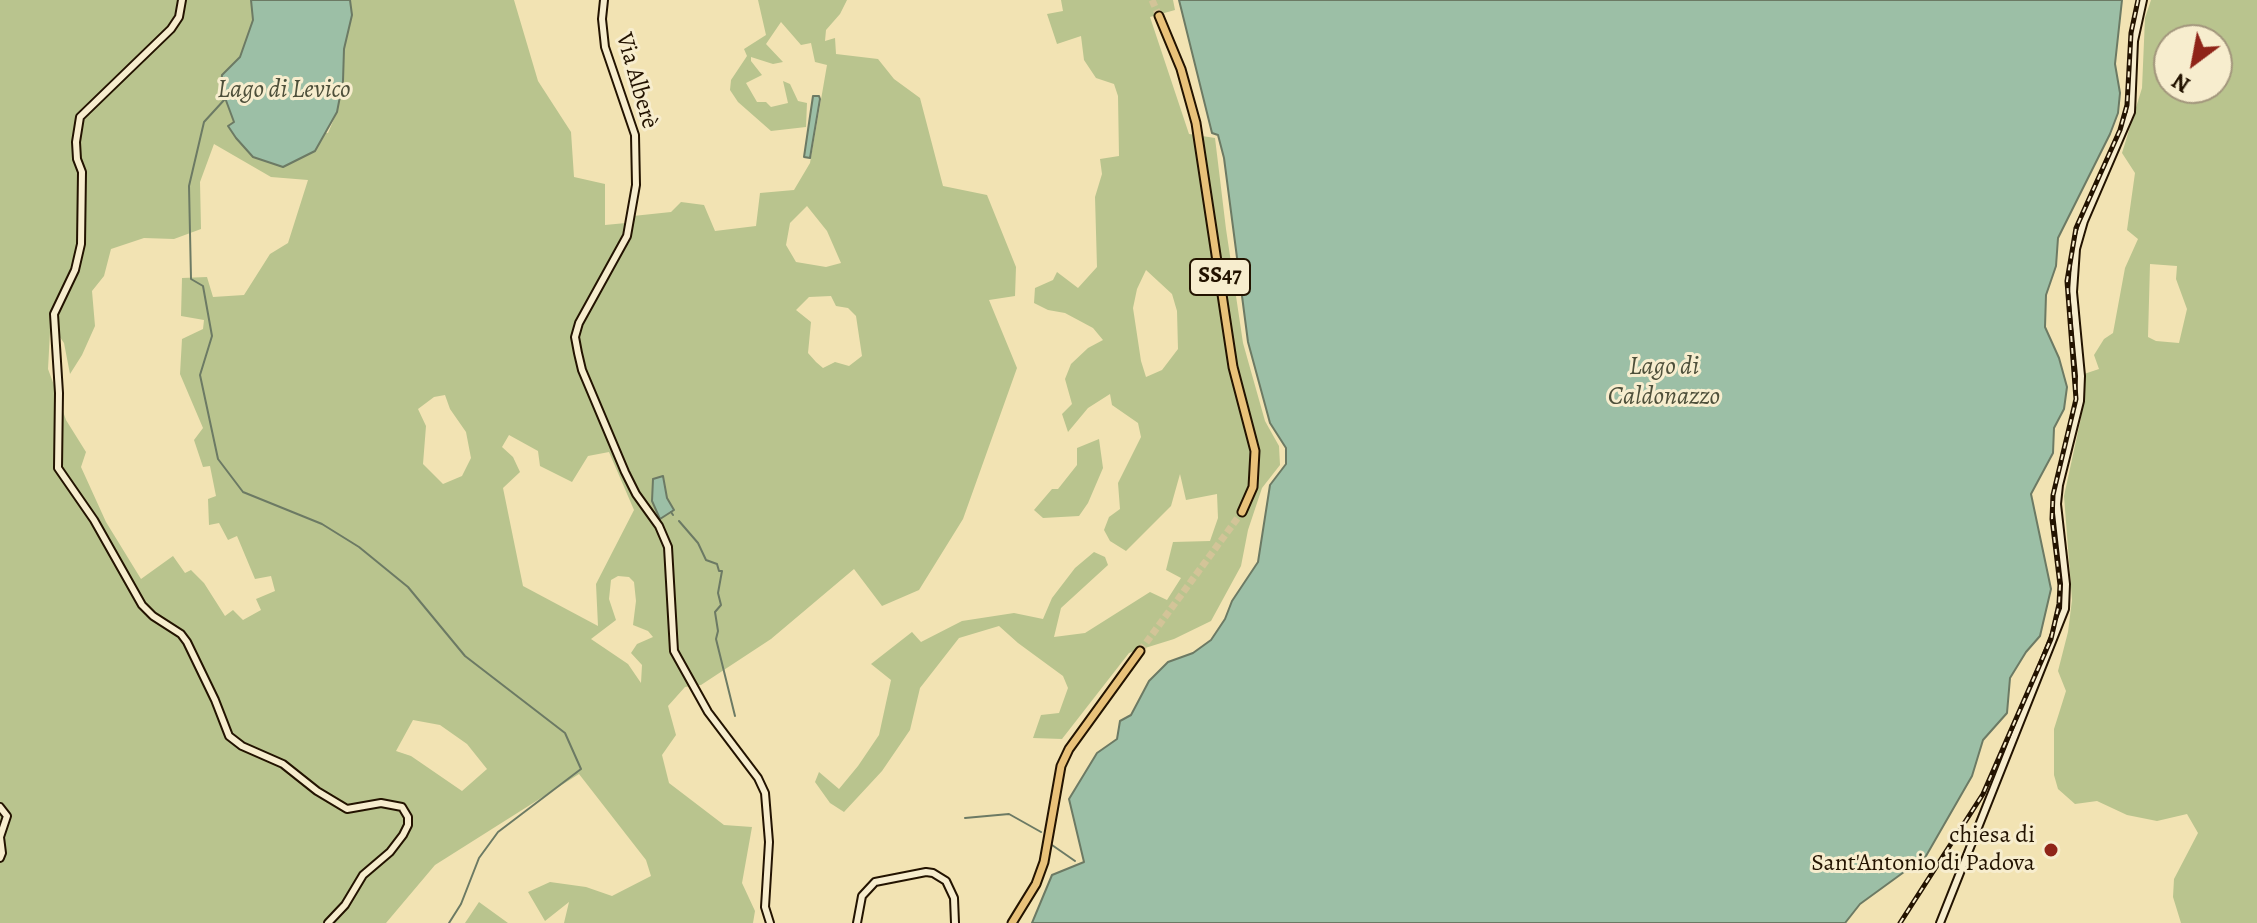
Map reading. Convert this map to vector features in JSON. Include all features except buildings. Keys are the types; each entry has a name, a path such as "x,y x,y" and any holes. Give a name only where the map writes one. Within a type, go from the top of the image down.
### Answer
{"main road":[{"path":"182,0 179,17 171,29 80,117 76,142 82,172 81,244 75,270 54,314 59,393 56,457 62,477 94,520 142,605 187,642 229,736 242,746 283,764 317,791 347,809 381,803 402,807 408,817 403,835 390,852 363,875 345,905 328,923"},
{"name":"Via Alberè","path":"604,0 602,19 605,47 635,135 636,185 627,236 579,323 575,337 582,370 625,472 636,494 659,526 668,547 674,651 708,712 758,778 765,793 769,842 765,907 770,923"},
{"path":"1940,923 2065,609 2066,584 2057,504 2080,401 2081,376 2073,292 2076,249 2084,221 2131,112 2134,41 2143,0"},
{"name":"SS47","path":"1159,16 1181,69 1196,123 1233,367 1255,451 1253,487 1242,512"},
{"path":"1012,923 1036,884 1044,862 1059,776 1069,749 1140,651"},
{"path":"0,807 7,816 0,837 0,858"},
{"path":"857,923 861,901 868,887 878,880 905,874 933,873 946,881 954,898 955,923"}],"shaded area":[{"path":"0,0 179,0 176,17 169,28 78,116 73,142 79,172 78,244 72,269 51,314 48,369 58,396 56,468 92,520 141,606 186,642 228,737 282,765 347,810 382,804 401,808 407,825 389,851 374,862 326,923 0,923"},
{"path":"184,0 251,0 253,20 240,57 222,75 221,87 234,123 229,125 328,133 337,112 343,81 344,49 352,15 350,0 514,0 538,81 571,132 574,177 605,184 605,225 626,223 633,216 671,212 681,202 704,205 715,231 756,226 760,193 794,190 810,163 827,65 815,62 811,43 801,45 781,22 766,44 783,62 773,64 751,57 762,75 746,83 757,102 766,102 771,107 788,103 783,81 790,84 798,101 807,103 806,127 771,131 738,102 730,90 731,80 747,56 744,49 766,35 758,0 847,0 826,30 825,41 835,38 836,54 878,59 894,79 920,98 943,186 987,195 1016,267 1015,296 989,300 1017,368 963,519 919,590 882,606 854,569 771,639 701,685 685,687 668,706 676,735 662,755 669,783 724,825 752,827 742,883 755,911 753,923 564,923 569,902 545,921 528,892 550,882 586,887 612,896 651,876 646,860 579,774 435,865 386,923 330,923 364,876 391,853 409,825 403,806 381,802 347,807 332,800 302,775 243,745 230,735 188,641 143,604 59,467 60,403 66,420 86,452 81,467 106,522 141,579 173,556 185,573 191,570 204,583 225,616 233,610 243,620 261,610 256,599 275,591 271,576 255,579 237,536 228,540 219,523 209,525 208,499 216,496 210,466 203,467 194,440 203,428 180,374 182,339 203,329 204,320 181,316 182,278 207,277 213,297 244,295 270,254 288,243 308,180 271,177 214,144 200,182 201,229 174,239 144,238 111,249 104,276 92,291 95,326 70,374 64,343 57,333 56,315 83,244 84,212 78,142 82,118 173,31","holes":["807,206 827,231 841,263 826,267 796,262 786,245 790,223","831,296 836,306 848,308 856,316 862,356 849,366 835,362 823,368 808,353 811,322 796,310 809,297","445,395 450,409 466,432 471,458 462,476 443,484 423,464 426,426 418,409 434,397","509,435 538,451 540,466 572,482 588,456 609,452 634,510 596,584 598,626 523,586 503,488 520,472 513,457 502,447","618,576 629,577 634,582 636,601 633,625 648,631 653,637 637,644 631,653 642,665 641,683 628,664 591,639 616,620 609,599 611,580","413,720 440,725 467,744 487,769 462,791 411,756 396,751"]},
{"path":"1061,0 1173,0 1175,10 1150,17 1189,134 1215,138 1243,343 1265,421 1279,446 1280,465 1262,488 1248,530 1241,566 1211,621 1174,639 1129,653 1062,739 1033,738 1041,715 1059,713 1068,688 1063,676 999,626 959,638 920,688 910,730 882,771 844,812 830,803 815,782 819,772 839,789 879,735 891,680 871,664 912,632 921,642 962,621 1014,613 1043,619 1052,598 1075,568 1094,552 1105,557 1108,565 1061,608 1054,637 1085,633 1150,592 1167,600 1181,578 1166,570 1173,542 1210,541 1218,518 1217,494 1186,500 1180,474 1171,506 1126,551 1110,541 1104,530 1109,517 1120,509 1118,483 1141,437 1138,423 1112,405 1110,394 1088,408 1068,432 1062,414 1072,404 1065,379 1071,364 1088,348 1103,340 1093,328 1065,313 1034,303 1035,288 1053,280 1057,272 1078,288 1097,267 1095,197 1102,174 1100,159 1119,156 1118,96 1114,84 1096,78 1084,60 1081,36 1057,44 1047,14 1063,11","holes":["1146,270 1172,294 1177,311 1178,349 1162,370 1146,377 1133,308"]},
{"path":"2151,0 2257,0 2257,923 2181,923 2173,897 2174,879 2198,833 2187,814 2157,821 2127,815 2097,801 2075,804 2058,789 2054,775 2054,729 2066,691 2058,671 2072,600 2064,496 2081,418 2084,374 2099,369 2094,355 2104,339 2113,333 2125,268 2138,239 2127,230 2135,173 2122,153 2142,88 2145,18","holes":["2150,264 2177,266 2176,279 2187,309 2179,343 2156,341 2148,337"]},
{"path":"1099,439 1103,468 1079,516 1043,518 1034,510 1052,489 1058,489 1077,465 1077,448"},
{"path":"479,902 508,923 465,923"}],"water":[{"name":"Lago di Levico","path":"251,0 350,0 352,15 344,49 343,81 337,112 315,151 283,167 253,157 228,126 234,122 221,87 222,75 240,57 253,20"},
{"name":"Lago di Caldonazzo","path":"1179,0 2122,0 2115,64 2120,93 2118,113 2058,238 2056,266 2046,295 2045,327 2059,358 2067,387 2064,409 2054,428 2053,453 2031,494 2051,589 2040,636 2010,678 2007,713 1983,740 1972,776 1926,856 1860,904 1845,923 1032,923 1052,875 1084,862 1069,799 1097,753 1117,739 1120,721 1131,715 1149,681 1168,662 1193,653 1211,640 1225,619 1232,601 1258,562 1270,485 1286,464 1286,448 1270,423 1248,342 1224,158 1218,135 1212,133"},
{"path":"813,96 820,99 810,158 804,157"},
{"path":"663,476 667,498 674,510 660,519 652,501 653,479"}],"waterway":[{"path":"225,99 204,122 189,186 191,279 203,286 212,336 200,375 218,459 243,492 322,524 359,547 408,587 465,656 565,733 581,769 498,832 479,858 461,904 449,923"},
{"path":"679,521 698,543 706,560 717,564 719,571 722,571 718,593 721,605 715,612 716,639 735,716"},
{"path":"965,818 1009,814 1041,832"},
{"path":"1052,845 1075,861"}],"tunnel":[{"path":"1152,0 1159,16"},
{"path":"1140,651 1242,512"}],"railway":[{"path":"1900,923 1983,794 2051,639 2060,585 2052,519 2053,495 2076,399 2067,281 2076,228 2120,130 2127,105 2131,33 2138,0"}],"place":[{"name":"chiesa di Sant'Antonio di Padova","path":"2051,850"}]}
